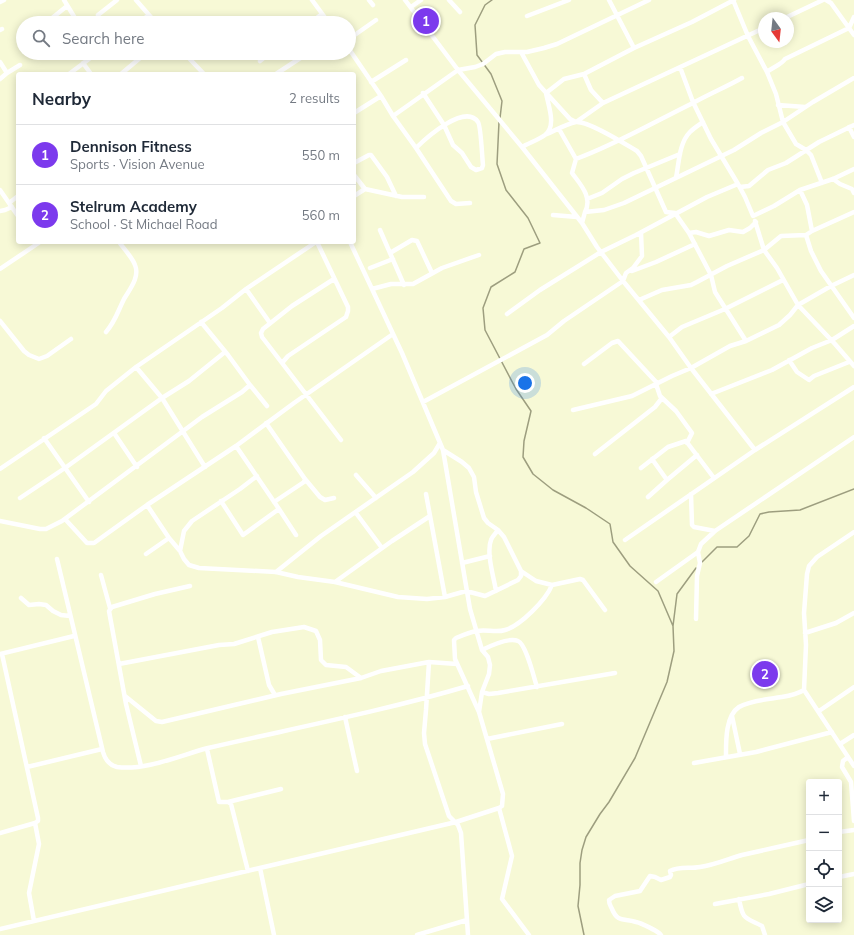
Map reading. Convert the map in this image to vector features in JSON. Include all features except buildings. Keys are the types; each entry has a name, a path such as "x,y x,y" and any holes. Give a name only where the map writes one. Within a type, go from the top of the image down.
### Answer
{"street":[{"path":"0,2 4,0"},
{"path":"64,0 73,16"},
{"path":"98,15 117,0"},
{"path":"136,0 149,15"},
{"path":"312,0 322,14 319,16"},
{"path":"370,0 373,5"},
{"path":"405,0 458,70 522,147 582,223 601,252 623,281 669,337 691,368 755,450"},
{"path":"411,7 421,0"},
{"path":"449,0 460,12"},
{"path":"527,16 569,0"},
{"path":"609,0 634,48"},
{"path":"393,116 423,93 458,70 483,64 496,54 505,52 521,52 557,44 649,0"},
{"path":"546,93 564,79 584,74 634,48 692,22 733,0 748,36 767,72 776,94 783,122 796,144 806,150 814,161 822,182"},
{"path":"794,14 826,0 831,3 854,36"},
{"path":"55,16 67,6"},
{"path":"767,72 783,63 785,59 849,28 854,17"},
{"path":"356,34 376,20"},
{"path":"522,147 545,135 576,122 603,103 758,31"},
{"path":"521,52 539,85 566,115 576,122 594,128 619,140 637,151 641,156 648,167 655,189 666,212 675,213 689,233 712,275 715,292 746,341"},
{"path":"72,72 87,60"},
{"path":"123,72 138,60"},
{"path":"191,60 202,72"},
{"path":"279,72 297,60"},
{"path":"356,60 451,201 456,204 470,203"},
{"path":"371,82 406,60"},
{"path":"0,62 7,73"},
{"path":"83,63 90,72"},
{"path":"0,79 7,73 20,66"},
{"path":"680,67 693,102 720,156 739,185 756,222 764,250 777,268 798,305 832,340 849,362 854,366"},
{"path":"584,74 592,90 603,103"},
{"path":"576,159 593,153 652,125 693,102 714,94 742,78"},
{"path":"585,212 604,210 624,203 734,150 761,133 783,122 854,78"},
{"path":"416,148 444,125 466,115 474,118 479,123 483,165 482,168 476,170 471,167 462,153 453,145 444,125 423,93"},
{"path":"545,135 550,129 551,124 546,93"},
{"path":"356,112 381,96"},
{"path":"778,105 805,107"},
{"path":"676,178 680,154 687,136 703,122"},
{"path":"507,314 540,290 601,252 641,233 675,213 708,197 739,185 749,186 768,170 786,162 819,142 852,126 854,137"},
{"path":"558,129 576,159 572,173 587,195 588,207 582,223"},
{"path":"356,162 369,154 374,157 387,177 396,196"},
{"path":"587,199 602,193 622,179 680,154"},
{"path":"752,216 774,206 800,190 854,170"},
{"path":"356,177 366,188 396,196 409,198 424,197"},
{"path":"833,179 852,189 854,199"},
{"path":"356,195 366,188"},
{"path":"0,190 16,213"},
{"path":"800,190 807,205 812,231"},
{"path":"0,211 5,210 16,198"},
{"path":"639,300 662,290 691,285 727,266 764,250 781,236 806,235 854,212"},
{"path":"553,214 576,217"},
{"path":"689,233 696,232 709,236 729,230 743,232 756,222"},
{"path":"380,230 404,285"},
{"path":"641,233 642,256 649,265"},
{"path":"806,235 811,251 821,271 854,318"},
{"path":"390,253 412,240 417,241 432,273"},
{"path":"0,269 37,244"},
{"path":"106,332 112,325 124,299 132,288 136,274 135,266 120,244"},
{"path":"0,469 96,404 106,391 136,368 222,308 246,289 313,244"},
{"path":"282,363 288,356 346,317 348,311 348,307 317,244"},
{"path":"351,244 393,334 443,450 466,591 482,650 488,657 490,665 482,692 479,712"},
{"path":"626,273 649,265 695,244"},
{"path":"372,289 391,284 413,284 432,273 459,261 479,255"},
{"path":"422,402 546,335 623,281 626,273 633,268 642,256"},
{"path":"370,268 393,259"},
{"path":"573,410 632,396 691,368 730,346 746,341 779,325 798,305 854,275"},
{"path":"334,278 292,306 263,329 261,333 341,440"},
{"path":"669,337 682,327 725,309 783,280"},
{"path":"246,289 270,323"},
{"path":"0,321 24,351 39,359 47,356 71,339"},
{"path":"200,322 267,406"},
{"path":"711,394 772,370 812,348 832,340 854,326"},
{"path":"65,519 87,543 94,543 147,505 236,446 266,423 393,334"},
{"path":"584,364 612,343 618,341 656,384 657,390 662,398 676,411 692,433 687,442"},
{"path":"20,498 65,468 162,398 189,381 225,352"},
{"path":"789,360 797,372 809,380 814,376 849,362"},
{"path":"136,368 162,398 205,467"},
{"path":"0,521 40,529 53,526 137,467 202,417 242,392 250,385"},
{"path":"625,540 755,450 854,386"},
{"path":"595,454 655,407 662,398"},
{"path":"266,423 305,479 325,500 334,498"},
{"path":"114,433 137,467"},
{"path":"696,619 697,576 700,563 698,552 701,544 715,531 854,437"},
{"path":"44,438 89,502"},
{"path":"641,468 668,447 686,441 714,478"},
{"path":"276,572 321,536 426,462 440,443"},
{"path":"236,446 296,535"},
{"path":"147,505 168,538 180,551 189,565 200,568 276,572 298,577 335,582 398,597 427,599 466,591 485,596 518,580 521,576 521,571 508,543 498,530 488,523 482,513 474,477 469,468 443,450"},
{"path":"648,497 697,455"},
{"path":"652,459 667,480"},
{"path":"356,475 376,498"},
{"path":"180,551 184,531 192,521 257,476"},
{"path":"274,502 304,482 305,479"},
{"path":"426,494 445,596"},
{"path":"691,494 692,525 694,527 715,531"},
{"path":"221,501 243,535 279,509"},
{"path":"356,512 382,548"},
{"path":"335,582 430,516"},
{"path":"496,591 490,556 491,540 498,530"},
{"path":"854,532 817,557 809,566 805,591 804,690 854,766"},
{"path":"146,554 168,538"},
{"path":"656,582 698,552"},
{"path":"462,562 490,556"},
{"path":"57,559 74,636 102,749 109,764 116,767 141,766 206,749 427,698 468,686"},
{"path":"521,571 536,581 552,585 580,579 583,580 604,610"},
{"path":"101,575 110,608 109,611 125,696 141,766"},
{"path":"0,929 456,822 499,808 504,803 503,794 479,712 454,655 454,640 477,630 495,631 511,628 541,603 552,585"},
{"path":"110,608 155,594 190,586"},
{"path":"21,598 29,606 39,604 46,605 57,613 70,616"},
{"path":"805,633 836,623 854,613"},
{"path":"119,664 219,644 234,644 272,632 304,627 316,631 320,640 321,660 326,665 346,667 361,678"},
{"path":"0,833 35,824 38,821 1,654 74,636"},
{"path":"258,637 270,685 275,695"},
{"path":"482,650 512,640 521,643 527,654 537,687"},
{"path":"125,696 156,721 160,722 275,695 361,678 381,672 429,662 457,664"},
{"path":"429,662 424,733 425,744 449,816 456,822 461,833 468,935"},
{"path":"482,692 489,694 498,693 615,673"},
{"path":"819,711 854,687"},
{"path":"726,756 726,735 734,711 739,707 756,701 792,696 804,690"},
{"path":"732,716 740,754"},
{"path":"345,717 357,771"},
{"path":"487,739 562,724"},
{"path":"694,764 726,756 756,752 832,732"},
{"path":"840,744 854,735"},
{"path":"27,767 102,749"},
{"path":"206,749 219,802 228,802 281,789"},
{"path":"848,757 843,761 842,767 851,782 854,821"},
{"path":"228,802 231,804 248,871"},
{"path":"499,808 512,856 502,899 529,935"},
{"path":"34,921 29,893 39,844 35,824"},
{"path":"842,832 854,830"},
{"path":"661,935 657,931 636,922 619,919 613,912 608,902 609,900 615,896 640,890 650,876 661,880 670,877 670,871 674,869 690,867 698,868 742,855 806,841"},
{"path":"260,868 274,935"},
{"path":"842,876 854,874"},
{"path":"715,904 769,894 806,885"},
{"path":"739,899 742,914 746,918 762,926 765,935"},
{"path":"417,935 467,920"}],"waterway":[{"path":"492,0 485,5 475,25 477,55 491,74 502,101 500,118"},
{"path":"499,122 497,164 506,190 528,218 540,243 524,249 515,272 491,287 483,308 485,330 516,389 531,411 524,441 523,457 533,474 553,490 586,508 610,524 613,542 630,566 658,591 673,626 674,651 667,682 635,758 586,837 582,850 578,906 584,935"},
{"path":"701,563 717,547 737,547 749,536 760,514 800,510 854,489"},
{"path":"673,626 677,594 696,568"}],"place":[{"name":"Dennison Fitness","path":"426,21"},
{"name":"Stelrum Academy","path":"765,674"}]}
